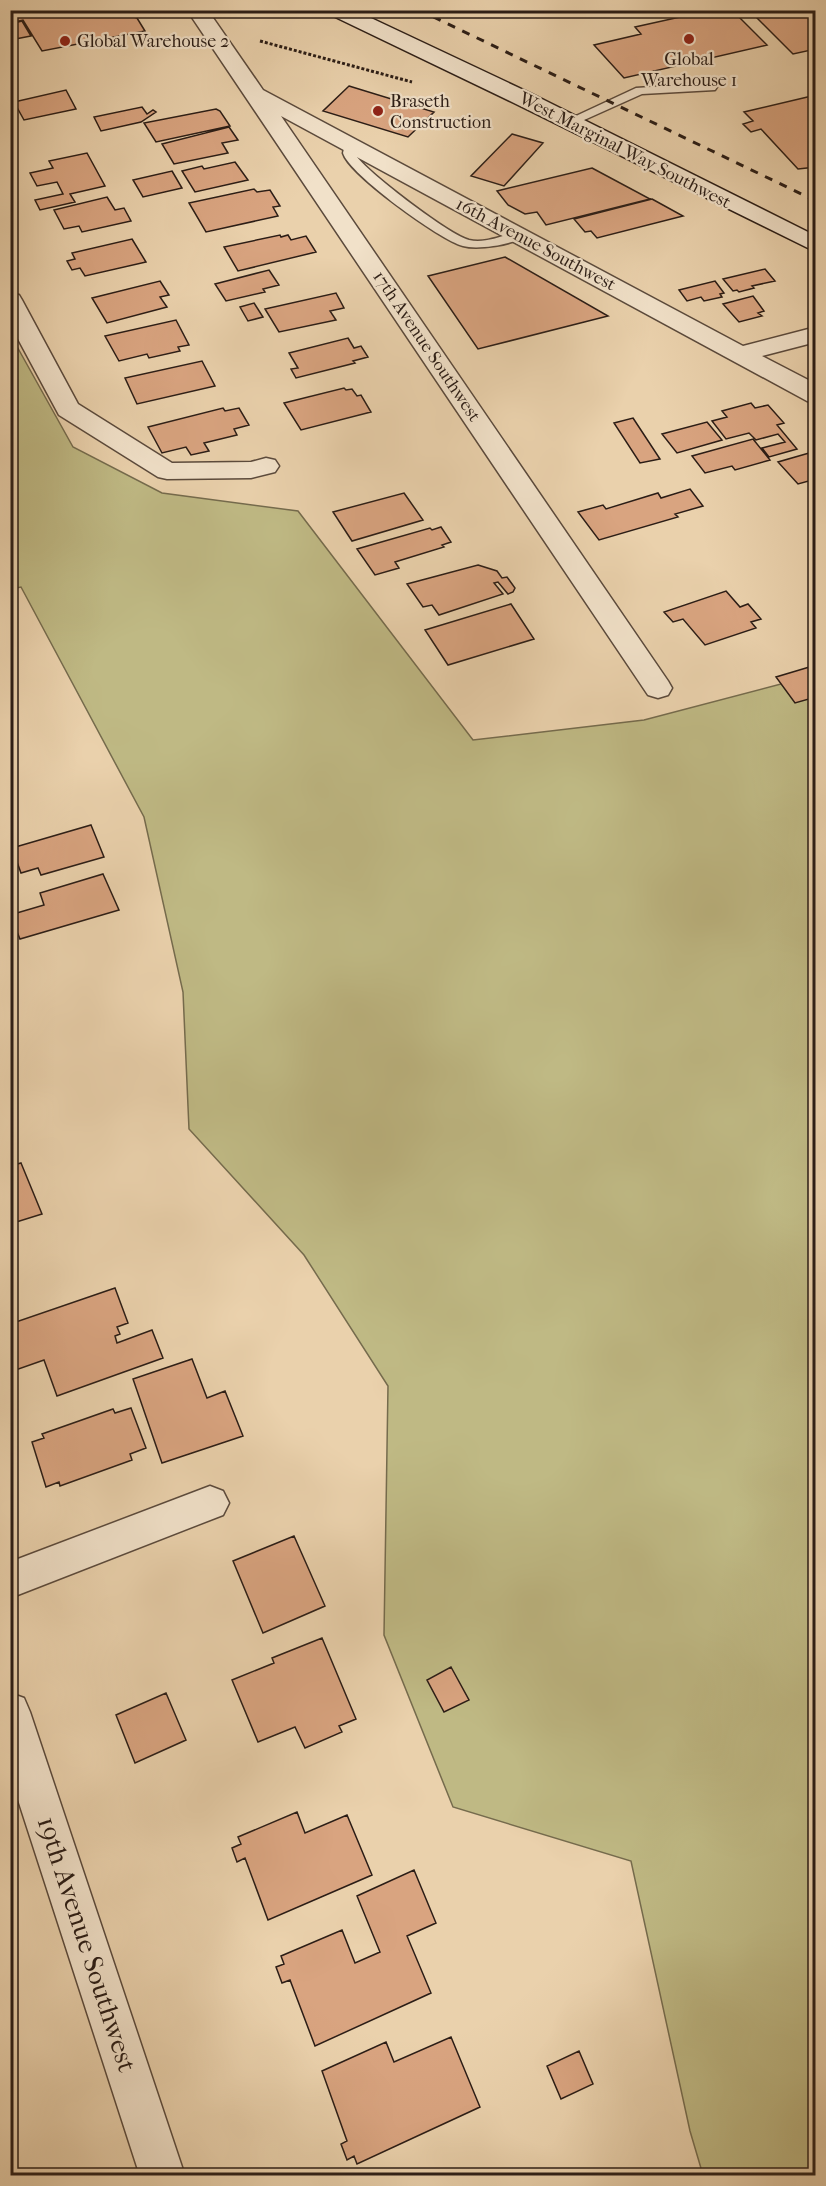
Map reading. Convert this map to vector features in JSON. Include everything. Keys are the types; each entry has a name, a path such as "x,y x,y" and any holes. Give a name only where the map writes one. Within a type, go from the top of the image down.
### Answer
{"street":[{"name":"West Marginal Way Southwest","path":"336,10 569,122 816,245"},
{"name":"17th Avenue Southwest","path":"191,12 215,38 256,93 658,687"},
{"name":"16th Avenue Southwest","path":"256,93 816,395"},
{"path":"10,300 68,409 167,471 251,470 266,466"},
{"path":"740,354 816,334"},
{"path":"10,1580 210,1503"},
{"name":"19th Avenue Southwest","path":"10,1712 163,2175"}],"lane":[{"path":"569,122 640,92 711,87"},
{"path":"351,144 349,153 351,159 365,175 464,243 489,242 519,235"}],"path":[{"path":"156,10 191,12"}],"shaded area":[{"path":"10,334 73,447 162,493 298,511 473,740 644,720 815,675 815,2175 703,2175 690,2131 631,1861 453,1807 384,1635 388,1386 304,1255 189,1129 183,992 144,817 21,587 11,589"}],"building":[{"name":"Global Warehouse 2","path":"10,10 111,10 137,18 145,31 42,51 23,20 10,23"},
{"path":"749,10 816,10 816,49 793,54"},
{"name":"Global Warehouse 1","path":"707,11 713,17 734,12 767,45 624,78 594,45 641,34 635,27"},
{"path":"22,21 31,36 10,40 10,24"},
{"name":"Braseth Construction","path":"349,86 434,112 408,137 323,111"},
{"path":"66,90 76,109 24,120 14,102"},
{"path":"816,95 816,167 798,169 761,129 751,132 743,124 753,121 744,112"},
{"path":"142,107 147,114 153,110 156,112 141,122 101,131 94,117"},
{"path":"216,109 220,111 230,126 156,142 144,123"},
{"path":"229,127 238,140 222,143 228,153 174,164 162,144"},
{"path":"512,134 543,143 504,186 471,176"},
{"path":"87,153 105,186 70,194 75,202 40,210 35,200 63,194 57,182 37,186 30,173 53,168 49,161"},
{"path":"235,162 248,180 195,192 182,171 202,166 204,169"},
{"path":"592,168 650,199 546,225 537,212 525,214 508,205 497,191"},
{"path":"172,171 182,188 143,197 133,180"},
{"path":"254,189 257,192 270,190 280,206 273,207 278,216 206,232 189,203"},
{"path":"107,197 115,210 124,208 131,221 82,232 79,226 64,229 54,210"},
{"path":"652,199 683,216 597,238 591,231 585,232 574,219"},
{"path":"280,235 281,237 288,235 291,240 306,236 316,252 238,271 224,247"},
{"path":"132,239 146,262 85,276 80,268 72,270 67,261 75,259 72,253"},
{"path":"505,257 608,316 478,349 428,276"},
{"path":"765,269 775,281 752,286 754,288 739,292 733,291 723,279"},
{"path":"269,270 279,285 263,289 265,292 226,301 215,284"},
{"path":"160,281 169,295 160,297 167,307 107,323 92,298"},
{"path":"715,281 724,293 720,294 722,297 704,301 701,297 687,301 679,290"},
{"path":"336,293 344,308 330,311 336,320 279,332 265,309"},
{"path":"753,296 764,311 758,313 762,316 739,322 723,304"},
{"path":"254,303 263,317 248,321 240,307"},
{"path":"176,320 189,345 178,347 180,351 149,358 147,354 119,361 105,336"},
{"path":"348,338 354,348 361,346 368,357 353,361 355,363 296,378 291,369 298,368 289,353"},
{"path":"202,361 215,386 137,404 125,378"},
{"path":"344,388 352,389 357,396 361,395 371,412 301,430 284,403"},
{"path":"751,403 755,408 768,405 784,423 777,425 797,449 769,457 762,448 785,442 778,434 756,440 749,433 726,439 712,421 727,417 722,411"},
{"path":"223,408 225,411 239,408 249,425 234,429 237,435 204,443 209,451 191,455 186,447 162,453 148,427"},
{"path":"633,418 660,459 640,463 614,423"},
{"path":"707,422 722,440 677,453 662,434"},
{"path":"753,439 770,460 735,470 732,466 705,473 692,456"},
{"path":"816,451 816,479 798,484 778,462"},
{"path":"690,489 703,506 675,514 678,517 599,540 578,512 603,505 606,509 658,493 661,498"},
{"path":"404,493 423,520 352,541 333,512"},
{"path":"441,527 451,542 442,545 444,547 395,562 399,568 375,575 357,549 430,528 432,530"},
{"path":"478,565 497,571 502,578 507,577 515,588 513,592 508,594 498,582 494,583 503,594 439,615 432,605 423,607 407,584"},
{"path":"726,591 740,607 748,604 761,619 751,622 756,628 705,645 683,619 673,622 664,612"},
{"path":"511,604 534,639 448,665 425,630"},
{"path":"816,665 816,697 795,703 776,677"},
{"path":"91,825 104,857 41,875 38,868 21,873 12,848"},
{"path":"103,874 119,910 20,939 10,915 44,905 40,893"},
{"path":"21,1163 42,1214 10,1224 10,1166"},
{"path":"115,1288 128,1323 117,1327 120,1334 115,1336 117,1343 152,1330 163,1358 57,1396 44,1360 10,1372 10,1324"},
{"path":"192,1359 207,1398 225,1391 243,1436 162,1463 133,1379"},
{"path":"131,1408 146,1448 130,1454 132,1460 60,1486 59,1482 46,1487 32,1442 44,1438 42,1434 113,1409 115,1413"},
{"path":"294,1536 325,1606 263,1633 233,1561"},
{"path":"322,1638 356,1719 339,1726 342,1732 305,1748 295,1727 258,1742 232,1680 274,1663 272,1658"},
{"path":"451,1667 469,1700 444,1712 427,1680"},
{"path":"166,1693 186,1740 135,1763 116,1715"},
{"path":"297,1812 305,1833 347,1815 372,1875 268,1920 245,1858 237,1862 232,1848 241,1844 238,1837"},
{"path":"414,1870 436,1923 407,1936 431,1993 315,2046 290,1980 282,1983 276,1967 284,1964 281,1956 342,1930 355,1963 380,1952 357,1896"},
{"path":"451,2037 480,2107 357,2164 354,2156 347,2160 341,2144 347,2141 322,2071 386,2042 394,2062"},
{"path":"579,2051 593,2084 561,2099 547,2066"}],"railway":[{"path":"419,10 816,201"}],"place":[{"name":"Global Warehouse 1","path":"689,39"},
{"name":"Global Warehouse 2","path":"65,41"},
{"name":"Braseth Construction","path":"378,111"}]}
